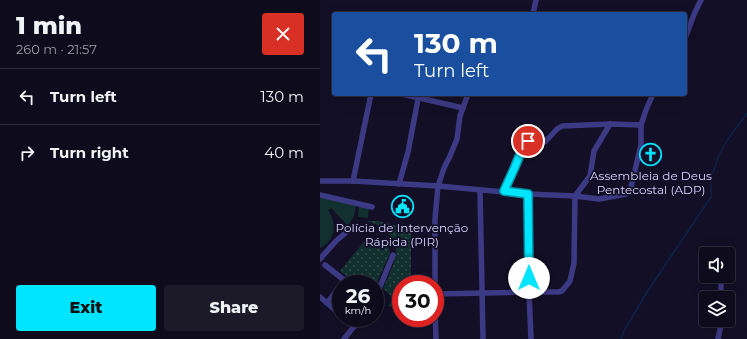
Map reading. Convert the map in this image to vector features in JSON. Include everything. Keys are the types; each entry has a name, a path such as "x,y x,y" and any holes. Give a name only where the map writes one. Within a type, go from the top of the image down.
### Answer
{"street":[{"path":"533,12 536,0"},
{"path":"687,33 701,0"},
{"path":"353,181 371,96"},
{"path":"399,184 408,152 419,96 463,108"},
{"path":"435,275 435,219 438,186 456,139 460,116 467,96"},
{"path":"320,181 353,181 438,186 528,194 575,196 599,200 626,194 630,191 641,144 641,125 652,96"},
{"path":"504,191 524,145 528,141 545,142 557,129 562,126 610,124 641,125"},
{"path":"444,294 562,291 570,281 574,263 575,196 590,176 594,151 610,124"},
{"path":"480,190 483,339"},
{"path":"528,194 531,339"},
{"path":"320,195 372,207"},
{"path":"320,259 336,241 349,230"},
{"path":"384,278 393,255"},
{"path":"325,265 335,275"},
{"path":"320,297 332,307"},
{"path":"327,303 332,297"},
{"path":"344,339 354,327"},
{"path":"436,327 436,339"},
{"path":"718,339 721,327"}],"green space":[{"path":"320,197 356,206 354,216 348,226 331,208 328,210 334,226 332,236 325,245 320,248"},
{"path":"359,206 369,208 368,218 358,217"},
{"path":"366,221 378,221 402,227 413,227 411,235 411,275 392,275 392,298 384,290 384,286 394,261 396,250 395,244 384,229"},
{"path":"379,239 388,245 390,253 380,275 345,275 340,271 367,240"},
{"path":"392,301 392,307 388,306"}],"waterway":[{"path":"621,339 624,331 647,292 711,197 711,178 719,155 726,142 747,113"}],"place":[{"name":"Assembleia de Deus Pentecostal (ADP)","path":"651,154"},
{"name":"Polícia de Intervenção Rápida (PIR)","path":"402,206"}],"route":[{"path":"528,141 524,145 504,191 528,194 529,278"}]}
